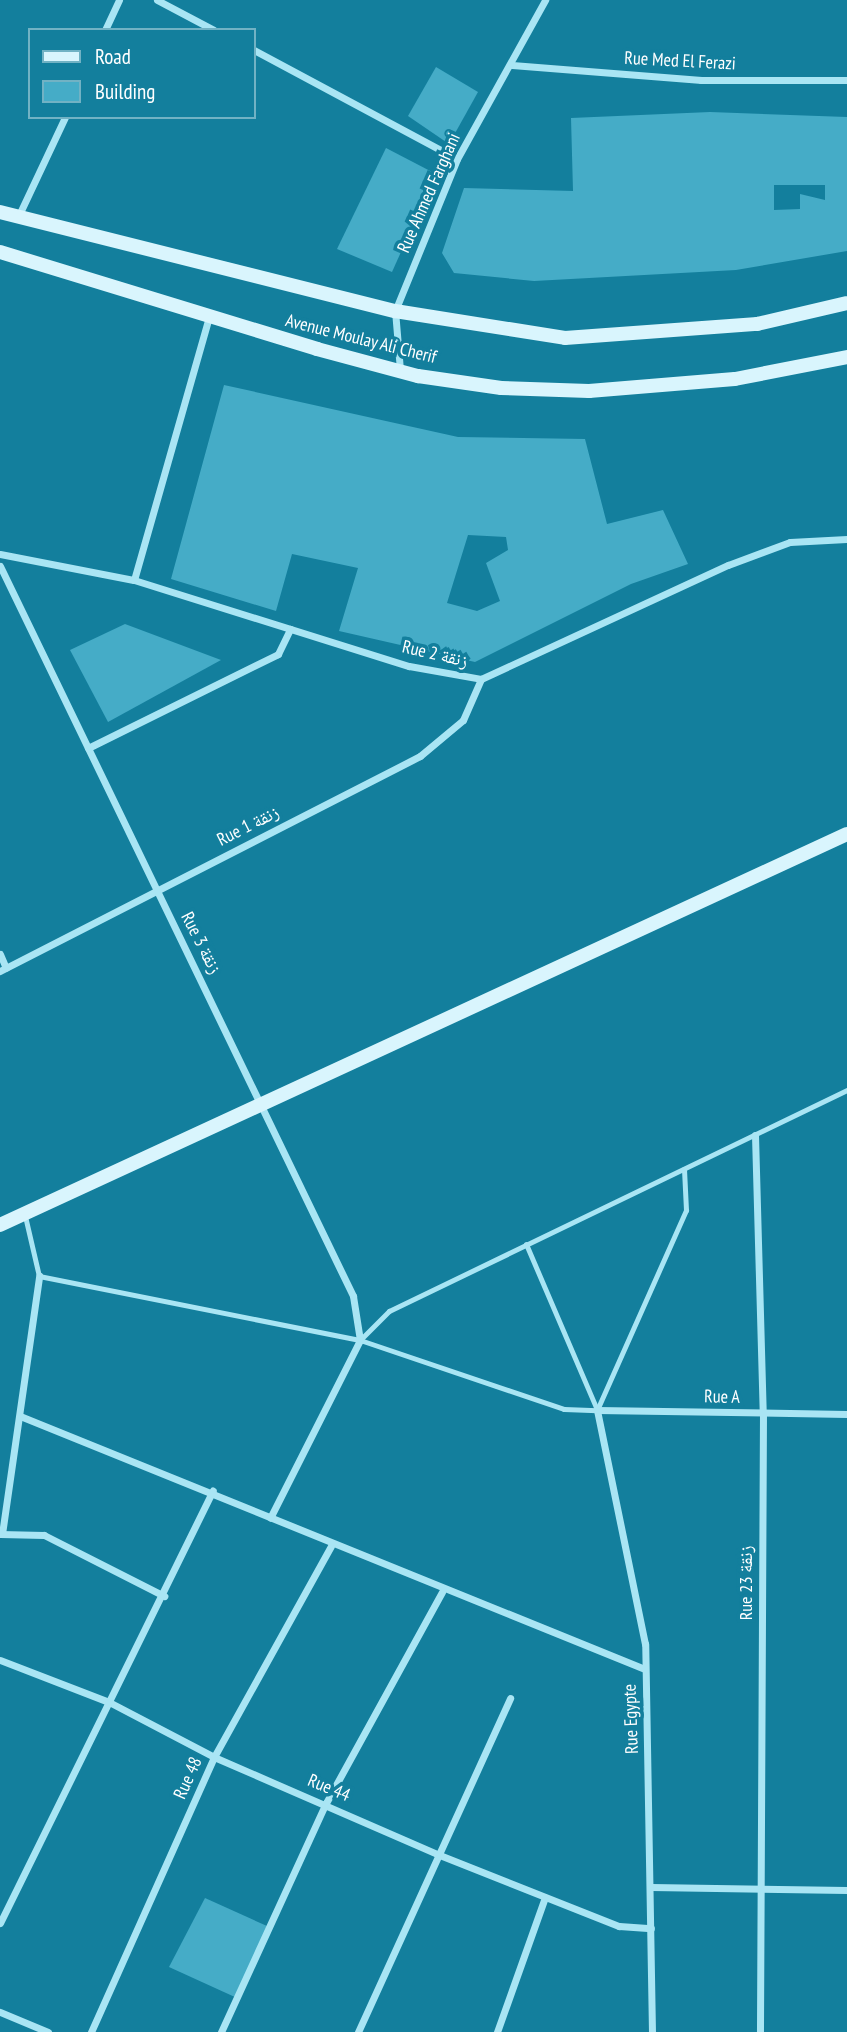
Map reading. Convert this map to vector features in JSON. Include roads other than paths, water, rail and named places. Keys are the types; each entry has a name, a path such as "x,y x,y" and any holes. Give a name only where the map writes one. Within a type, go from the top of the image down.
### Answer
{"main road":[{"name":"Avenue Moulay Ali Cherif","path":"0,212 395,311 565,338 757,324 847,303"},
{"name":"Avenue Moulay Ali Cherif","path":"0,252 209,317 400,371 501,388 589,391 735,379 847,357"},
{"path":"0,1225 847,834"}],"street":[{"path":"106,28 119,0"},
{"path":"157,0 210,28"},
{"name":"Rue Ahmed Farghani","path":"400,371 395,311 457,159 512,65 545,0"},
{"path":"256,51 457,159"},
{"name":"Rue Med El Ferazi","path":"512,65 702,80 847,79"},
{"path":"18,217 64,119"},
{"path":"134,580 209,317"},
{"name":"Rue 2 زنقة","path":"0,554 134,580 447,676 481,679 728,565 790,541 847,538"},
{"name":"Rue 3 زنقة","path":"0,566 157,891 264,1102 353,1296 360,1340"},
{"path":"88,748 278,654 289,629"},
{"name":"Rue 1 زنقة","path":"3,969 445,740 463,720 481,679"},
{"path":"0,954 3,969"},
{"name":"Rue 23 زنقة","path":"755,1135 762,1413 760,2032"},
{"path":"39,1276 1,1534 44,1535 164,1596"},
{"path":"270,1518 360,1340"},
{"name":"Rue A","path":"597,1410 847,1414"},
{"name":"Rue Egypte","path":"597,1410 645,1669 652,2032"},
{"path":"20,1416 213,1491 331,1546 442,1592 645,1669"},
{"path":"0,1923 164,1596 213,1491"},
{"name":"Rue 48","path":"91,2032 214,1757 331,1546"},
{"path":"221,2032 326,1803 442,1592"},
{"name":"Rue 44","path":"0,1660 109,1702 214,1757 326,1803 437,1854 619,1926 651,1928"},
{"path":"359,2032 437,1854 510,1698"},
{"path":"651,1887 847,1890"},
{"path":"497,2032 545,1897"},
{"path":"0,2012 48,2032"}],"lane":[{"path":"360,1340 389,1311 847,1090"},
{"path":"597,1410 686,1210 684,1169"},
{"path":"25,1213 39,1276 360,1340 564,1409 597,1410"},
{"path":"526,1244 597,1410"}]}
